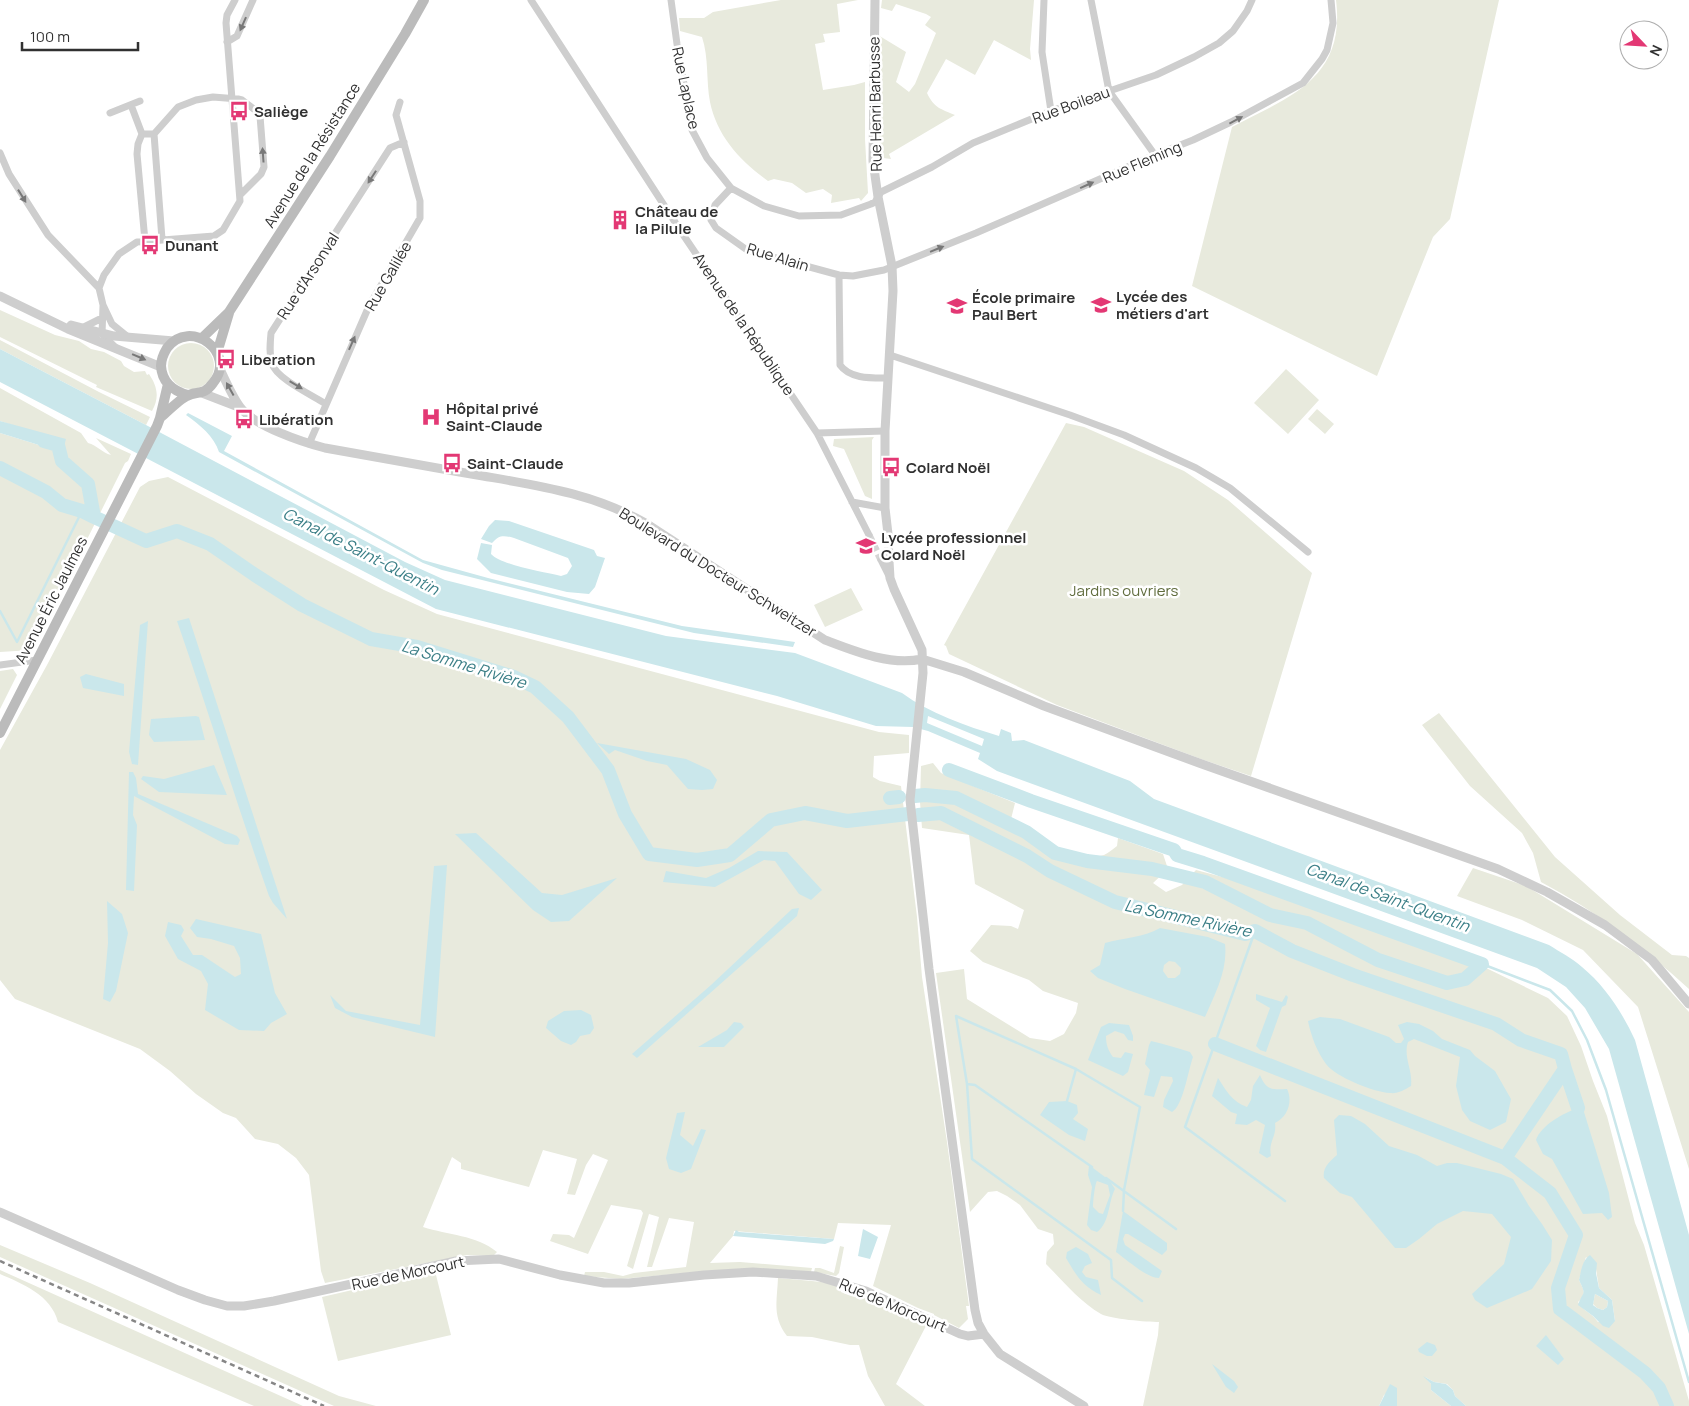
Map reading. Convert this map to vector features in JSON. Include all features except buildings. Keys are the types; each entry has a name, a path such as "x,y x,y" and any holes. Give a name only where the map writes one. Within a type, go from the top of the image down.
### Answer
{"main road":[{"name":"Avenue de la Résistance","path":"230,312 330,156 424,0"},
{"name":"Avenue de la Résistance","path":"418,12 428,0"},
{"path":"202,338 230,312"},
{"path":"217,352 230,312"},
{"path":"183,337 202,338 213,346 217,352 220,369 217,377 213,385 202,393 188,395 180,393 168,384 163,376 161,367 164,352 174,341 183,337"},
{"path":"158,422 168,384"},
{"path":"158,422 188,395"},
{"name":"Avenue Éric Jaulmes","path":"0,733 158,422"}],"street":[{"path":"99,288 104,275 119,254 137,242 214,236 224,230 240,201 226,23 227,14 235,0"},
{"path":"227,42 237,36 253,0"},
{"name":"Avenue de la République","path":"531,0 684,236 817,433 869,535"},
{"name":"Rue Laplace","path":"671,0 692,130 707,158 731,188 764,206 799,216 840,215 875,202 878,197"},
{"name":"Rue Henri Barbusse","path":"875,0 873,161 892,266 893,291 887,378"},
{"path":"1044,0 1042,52 1051,111"},
{"path":"1091,0 1109,91 1155,155"},
{"name":"Rue Boileau","path":"878,197 882,192 974,144 1051,111 1156,75 1219,43 1233,31 1252,0"},
{"name":"Rue Fleming","path":"892,266 976,233 1217,129 1303,83 1327,50 1333,23 1331,0"},
{"path":"162,239 154,134 178,107 188,102 213,97 231,98 242,100 260,116 264,167 260,174 240,195"},
{"path":"110,114 140,101"},
{"name":"Rue Galilée","path":"309,444 369,306 420,218 420,201 396,115 400,102"},
{"path":"132,105 142,134 138,144 138,154 145,241"},
{"path":"142,134 154,134"},
{"name":"Rue d'Arsonval","path":"326,404 284,378 273,366 269,350 271,333 390,148 404,142"},
{"path":"0,153 9,174 48,235 99,288 103,305 112,324 128,337"},
{"name":"Rue Alain","path":"731,188 715,205 711,220 716,228 747,250 839,275 853,276 884,270 892,266"},
{"path":"839,275 840,365 844,371 855,376 887,378 885,431 888,534"},
{"path":"0,296 68,329 161,367"},
{"path":"103,305 102,334 116,348"},
{"path":"82,328 102,318"},
{"path":"51,320 102,334 174,341"},
{"path":"889,358 893,356 1070,415 1124,435 1187,464 1230,488 1308,552"},
{"path":"220,369 241,408"},
{"path":"202,393 241,408"},
{"name":"Boulevard du Docteur Schweitzer","path":"241,408 270,428 309,444 532,485 578,494 597,500 647,524 825,640 882,658 910,661 922,659 964,672 1044,706 1498,869 1548,892 1605,925 1652,960 1689,1004"},
{"path":"817,433 885,431"},
{"path":"852,502 886,508"},
{"path":"885,561 890,578 922,650 923,673 910,800 918,880 970,1281 978,1323 994,1348 1005,1357 1084,1406"},
{"path":"0,665 37,660"},
{"name":"Rue de Morcourt","path":"0,1212 178,1290 226,1306 244,1306 274,1301 456,1261 499,1259 568,1277 604,1283 629,1283 753,1272 816,1276 866,1291 960,1334 984,1334"}],"green space":[{"path":"781,0 858,0 837,4 840,32 823,34 825,42 815,44 823,90 865,82 865,139 868,193 861,201 859,198 831,203 832,195 823,189 806,193 792,183 774,179 768,181 748,165 724,137 713,114 709,94 706,53 702,37 680,31 679,18 704,18 713,12"},
{"path":"882,0 1034,0 1030,49 1031,60 994,40 975,75 946,59 927,93 935,105 955,115 889,154 891,159 883,158 877,152 878,35 906,52 896,82 909,92 915,84 936,33 925,25 931,17 896,4 892,11 881,8"},
{"path":"1336,0 1499,0 1450,219 1433,237 1377,376 1192,286 1232,127 1274,106 1293,94 1309,82 1323,67 1332,49 1337,27"},
{"path":"0,310 55,335 79,341 91,349 104,352 121,361 124,366 134,372 145,371 152,378 156,387 157,396 152,411 96,387 97,385 0,337"},
{"path":"0,340 150,417 146,425 0,349"},
{"path":"191,343 204,347 210,353 214,366 210,379 204,385 191,389 178,385 172,379 168,366 172,353 178,347"},
{"path":"1286,369 1319,400 1288,434 1254,403"},
{"path":"0,388 81,433 88,443 105,453 111,455 96,438 131,454 32,650 0,652 0,433 55,450 18,427 0,421"},
{"path":"1317,409 1334,424 1325,434 1308,419"},
{"name":"Jardins ouvriers","path":"1066,423 1084,427 1184,471 1228,500 1312,573 1251,776 1057,705 949,654 944,645"},
{"path":"874,437 872,440 872,499 865,496 844,449 833,446 834,439"},
{"path":"168,477 384,590 437,614 879,732 909,735 909,753 874,756 873,777 880,781 901,786 917,917 922,977 969,1306 966,1306 968,1319 959,1328 934,1314 873,1286 891,1225 838,1223 834,1239 734,1231 733,1236 710,1263 740,1262 812,1268 811,1272 707,1271 621,1279 584,1276 585,1272 604,1272 623,1276 686,1267 694,1222 669,1218 652,1267 647,1267 659,1217 649,1214 633,1269 627,1266 643,1213 641,1210 611,1205 588,1254 550,1241 553,1234 569,1235 574,1238 608,1160 593,1154 586,1165 575,1195 567,1194 577,1159 543,1150 529,1187 461,1169 461,1163 452,1157 423,1227 480,1242 497,1252 493,1256 467,1255 325,1283 321,1271 309,1175 296,1158 278,1144 255,1139 236,1118 223,1113 196,1094 170,1071 140,1049 15,999 0,980 0,750 47,665 140,487 149,481"},
{"path":"851,588 863,610 825,627 814,605"},
{"path":"13,669 17,675 0,709 0,671"},
{"path":"1439,713 1555,857 1620,915 1672,955 1689,958 1689,989 1618,931 1581,905 1541,882 1533,853 1522,833 1470,786 1422,725"},
{"path":"933,763 941,773 1015,803 1011,819 1067,852 1092,857 1104,855 1117,846 1118,838 1163,854 1168,869 1153,883 1166,892 1182,885 1196,870 1256,886 1486,968 1548,998 1567,1016 1581,1046 1607,1116 1635,1223 1644,1245 1689,1406 1466,1406 1455,1396 1453,1390 1447,1384 1434,1382 1425,1377 1431,1384 1431,1390 1451,1406 1397,1406 1397,1388 1384,1395 1379,1406 1143,1406 1159,1322 1106,1316 1086,1304 1046,1264 1047,1252 1054,1244 1053,1234 1038,1229 1020,1205 1007,1196 997,1191 988,1192 970,1212 936,973 964,969 967,999 1030,1038 1050,1041 1064,1034 1076,1013 1078,1003 1043,991 1029,980 983,962 970,951 991,925 1011,926 1018,929 1024,910 975,884 969,835 922,828 920,802 921,766","holes":["1586,1257 1596,1269 1599,1288 1612,1300 1615,1321 1598,1322 1578,1302 1584,1294 1579,1280"]},
{"path":"1473,868 1526,886 1637,954 1689,1012 1689,1169 1638,1007 1583,950 1522,920 1457,896"},
{"path":"0,1245 90,1283 339,1396 376,1406 334,1406 0,1257"},
{"path":"840,1246 844,1247 839,1273 836,1276 814,1272 815,1268 820,1268 834,1273"},
{"path":"0,1270 303,1406 254,1406 58,1322 43,1298 27,1286 0,1274"},
{"path":"435,1271 451,1335 338,1361 322,1297"},
{"path":"778,1278 829,1283 840,1288 841,1292 845,1294 870,1297 927,1324 896,1384 925,1406 885,1406 868,1376 859,1345 850,1345 812,1337 787,1336 782,1329 777,1315"},
{"path":"1595,1294 1608,1301 1607,1307 1603,1310 1593,1304"}],"water":[{"name":"Canal de Saint-Quentin","path":"0,349 405,562 445,580 666,636 795,653 902,693 924,707 961,723 999,736 1001,729 1011,733 1012,741 1024,740 1130,781 1154,799 1549,945 1578,964 1598,982 1619,1010 1635,1040 1689,1235 1689,1334 1609,1049 1585,1008 1566,987 1537,968 997,771 978,759 980,753 928,731 913,727 876,726 777,696 436,609 0,382","holes":["928,716 984,739 982,746 927,723"]},
{"path":"188,413 232,436 224,451 423,560 682,626 795,642 793,647 694,633 442,570 423,563 219,452 210,436 186,415"},
{"path":"0,421 66,439 64,447 55,450 0,433"},
{"path":"495,520 509,521 594,550 597,556 605,558 595,587 589,594 567,592 491,573 477,559 481,543 492,545 491,554 496,558 523,568 561,576 567,574 572,566 568,558 514,538 502,536 492,543 481,539"},
{"path":"189,618 287,919 269,896 177,621"},
{"path":"148,621 138,765 132,764 129,752 140,625"},
{"path":"86,674 124,684 124,696 83,688 80,677"},
{"path":"199,717 205,740 154,742 149,735 151,719"},
{"path":"597,743 686,759 710,770 717,780 713,789 688,789 667,765 647,761 615,750 609,754"},
{"path":"214,765 227,795 159,792 141,779 143,776 164,779"},
{"path":"129,772 133,772 136,778 138,794 237,836 240,840 238,845 225,844 134,796 133,815 137,825 134,891 126,890"},
{"path":"476,833 542,893 562,895 617,878 569,921 551,922 533,910 455,834"},
{"path":"758,851 787,852 822,890 811,900 799,894 775,861 764,860 715,887 663,882 666,871 706,878 729,868"},
{"path":"447,865 435,1037 352,1017 335,1008 330,995 346,1011 420,1025 434,866"},
{"path":"107,901 122,914 128,933 116,991 110,1002 103,999 108,943"},
{"path":"799,908 797,916 637,1058 632,1054 711,985 792,909"},
{"path":"196,919 261,934 275,993 287,1014 271,1023 264,1031 239,1030 205,1010 208,984 201,971 178,959 165,936 168,922 181,925 184,930 181,936 193,955 202,955 235,977 241,974 240,958 234,946 197,937 190,928"},
{"path":"1160,928 1208,937 1225,944 1223,972 1205,1017 1125,989 1098,978 1090,971 1100,965 1105,943","holes":["1169,961 1175,962 1181,968 1180,974 1175,978 1168,978 1163,971 1164,965"]},
{"path":"1256,994 1282,1002 1286,995 1288,997 1286,1005 1282,1007 1266,1052 1256,1046 1270,1008 1256,1000"},
{"path":"581,1010 591,1015 594,1028 590,1034 580,1036 571,1045 561,1041 546,1028 548,1021 564,1011"},
{"path":"1320,1017 1340,1019 1389,1037 1396,1043 1401,1043 1404,1039 1398,1025 1407,1022 1419,1024 1433,1031 1442,1039 1470,1050 1495,1071 1511,1099 1506,1122 1490,1130 1470,1121 1462,1110 1456,1086 1460,1057 1414,1039 1408,1042 1407,1048 1411,1086 1398,1092 1390,1093 1374,1090 1346,1079 1326,1064 1315,1044 1308,1021"},
{"path":"734,1022 741,1023 744,1027 724,1047 698,1047 727,1030"},
{"path":"1109,1023 1129,1025 1133,1036 1133,1041 1128,1040 1124,1034 1115,1031 1106,1036 1106,1042 1113,1057 1121,1058 1125,1052 1133,1054 1128,1072 1123,1076 1088,1060 1101,1027"},
{"path":"1151,1041 1190,1052 1193,1057 1182,1096 1172,1112 1163,1107 1164,1100 1173,1081 1172,1077 1161,1076 1154,1097 1144,1095 1150,1070 1145,1064"},
{"path":"1260,1075 1265,1084 1270,1088 1287,1089 1289,1094 1286,1113 1275,1123 1275,1132 1270,1151 1271,1156 1267,1158 1259,1153 1265,1125 1256,1120 1247,1125 1235,1124 1237,1114 1231,1112 1212,1096 1218,1078 1233,1099 1247,1107 1251,1100 1253,1086"},
{"path":"1067,1101 1077,1105 1078,1113 1073,1119 1088,1129 1085,1141 1069,1135 1040,1115 1049,1102"},
{"path":"1578,1108 1584,1112 1609,1193 1612,1217 1608,1220 1602,1213 1583,1214 1552,1159 1543,1154 1536,1140 1548,1125 1560,1116"},
{"path":"685,1112 680,1135 693,1146 701,1129 706,1130 691,1169 681,1173 669,1169 666,1158 677,1113"},
{"path":"1339,1115 1351,1116 1365,1124 1389,1146 1417,1155 1437,1166 1457,1163 1501,1174 1513,1179 1552,1240 1551,1261 1532,1289 1487,1308 1475,1300 1472,1294 1504,1264 1511,1237 1492,1214 1463,1211 1437,1224 1406,1248 1395,1248 1352,1197 1340,1193 1324,1178 1325,1168 1337,1155 1334,1120"},
{"path":"1089,1165 1109,1180 1115,1189 1107,1218 1097,1232 1091,1230 1087,1225 1092,1187 1088,1175","holes":["1097,1181 1108,1185 1110,1195 1103,1214 1093,1207 1095,1189"]},
{"path":"1123,1211 1167,1243 1167,1250 1162,1255 1128,1234 1125,1234 1123,1239 1125,1245 1162,1271 1159,1278 1143,1272 1116,1252"},
{"path":"863,1229 878,1237 870,1259 858,1256"},
{"path":"736,1230 739,1232 834,1239 825,1244 733,1236"},
{"path":"1076,1247 1088,1254 1092,1263 1085,1266 1082,1272 1086,1277 1098,1280 1101,1295 1080,1280 1066,1258 1067,1252"},
{"path":"1590,1255 1597,1263 1596,1273 1599,1288 1612,1300 1615,1321 1609,1328 1603,1326 1578,1305 1584,1291 1579,1280 1582,1266","holes":["1595,1294 1608,1301 1607,1307 1603,1310 1593,1305"]},
{"path":"1546,1335 1564,1359 1558,1365 1536,1346"},
{"path":"1427,1342 1435,1345 1437,1350 1432,1356 1419,1352 1418,1349"},
{"path":"1212,1364 1234,1381 1238,1387 1234,1393 1226,1387"},
{"path":"1423,1376 1434,1382 1446,1384 1466,1406 1451,1406 1431,1390 1431,1384"},
{"path":"1390,1384 1397,1388 1397,1406 1379,1406"}],"waterway":[{"name":"La Somme Rivière","path":"44,441 58,445 62,461 88,484 94,517 146,541 177,531 210,544 302,605 371,639 417,647 514,677 535,687 568,717 608,770 625,814 649,854 697,860 730,855 771,820 805,813 847,821 908,814"},
{"path":"0,468 46,492 62,505 94,517"},
{"path":"0,611 17,642 82,511"},
{"path":"915,796 956,798 1026,832 1055,853 1087,861 1152,869 1205,882 1270,915 1307,923 1378,960 1447,983 1465,979 1482,964 1177,855 1174,850 1031,801 949,770"},
{"path":"890,798 899,797"},
{"name":"La Somme Rivière","path":"918,815 941,813 1027,856 1050,871 1115,902 1245,934 1255,931 1292,951 1353,975 1496,1024 1521,1040 1561,1054 1565,1069 1505,1158 1550,1193 1576,1235 1558,1288 1560,1309 1645,1373 1659,1388 1667,1406"},
{"path":"1255,931 1185,1127 1285,1201"},
{"path":"1482,964 1550,990 1572,1011 1587,1040 1606,1090 1689,1382"},
{"path":"967,1084 956,1016 1076,1069"},
{"name":"La Somme Rivière","path":"1215,1044 1505,1158"},
{"path":"1067,1101 1076,1069 1140,1107 1124,1190 1123,1211"},
{"name":"La Somme Rivière","path":"1565,1069 1578,1108"},
{"path":"1092,1167 975,1085 967,1084 972,1159 1111,1260 1112,1278 1142,1301"},
{"path":"1106,1178 1176,1229"}],"tunnel":[{"path":"888,534 889,561"},
{"path":"869,535 881,560"}],"railway":[{"path":"0,1261 324,1406"}],"place":[{"name":"Saliège","path":"239,111"},
{"name":"Château de la Pilule","path":"620,220"},
{"name":"Dunant","path":"150,245"},
{"name":"Lycée des métiers d'art","path":"1101,305"},
{"name":"École primaire Paul Bert","path":"957,306"},
{"name":"Liberation","path":"226,359"},
{"name":"Hôpital privé Saint-Claude","path":"431,417"},
{"name":"Libération","path":"244,419"},
{"name":"Saint-Claude","path":"452,463"},
{"name":"Colard Noël","path":"891,467"},
{"name":"Lycée professionnel Colard Noël","path":"866,546"}]}
